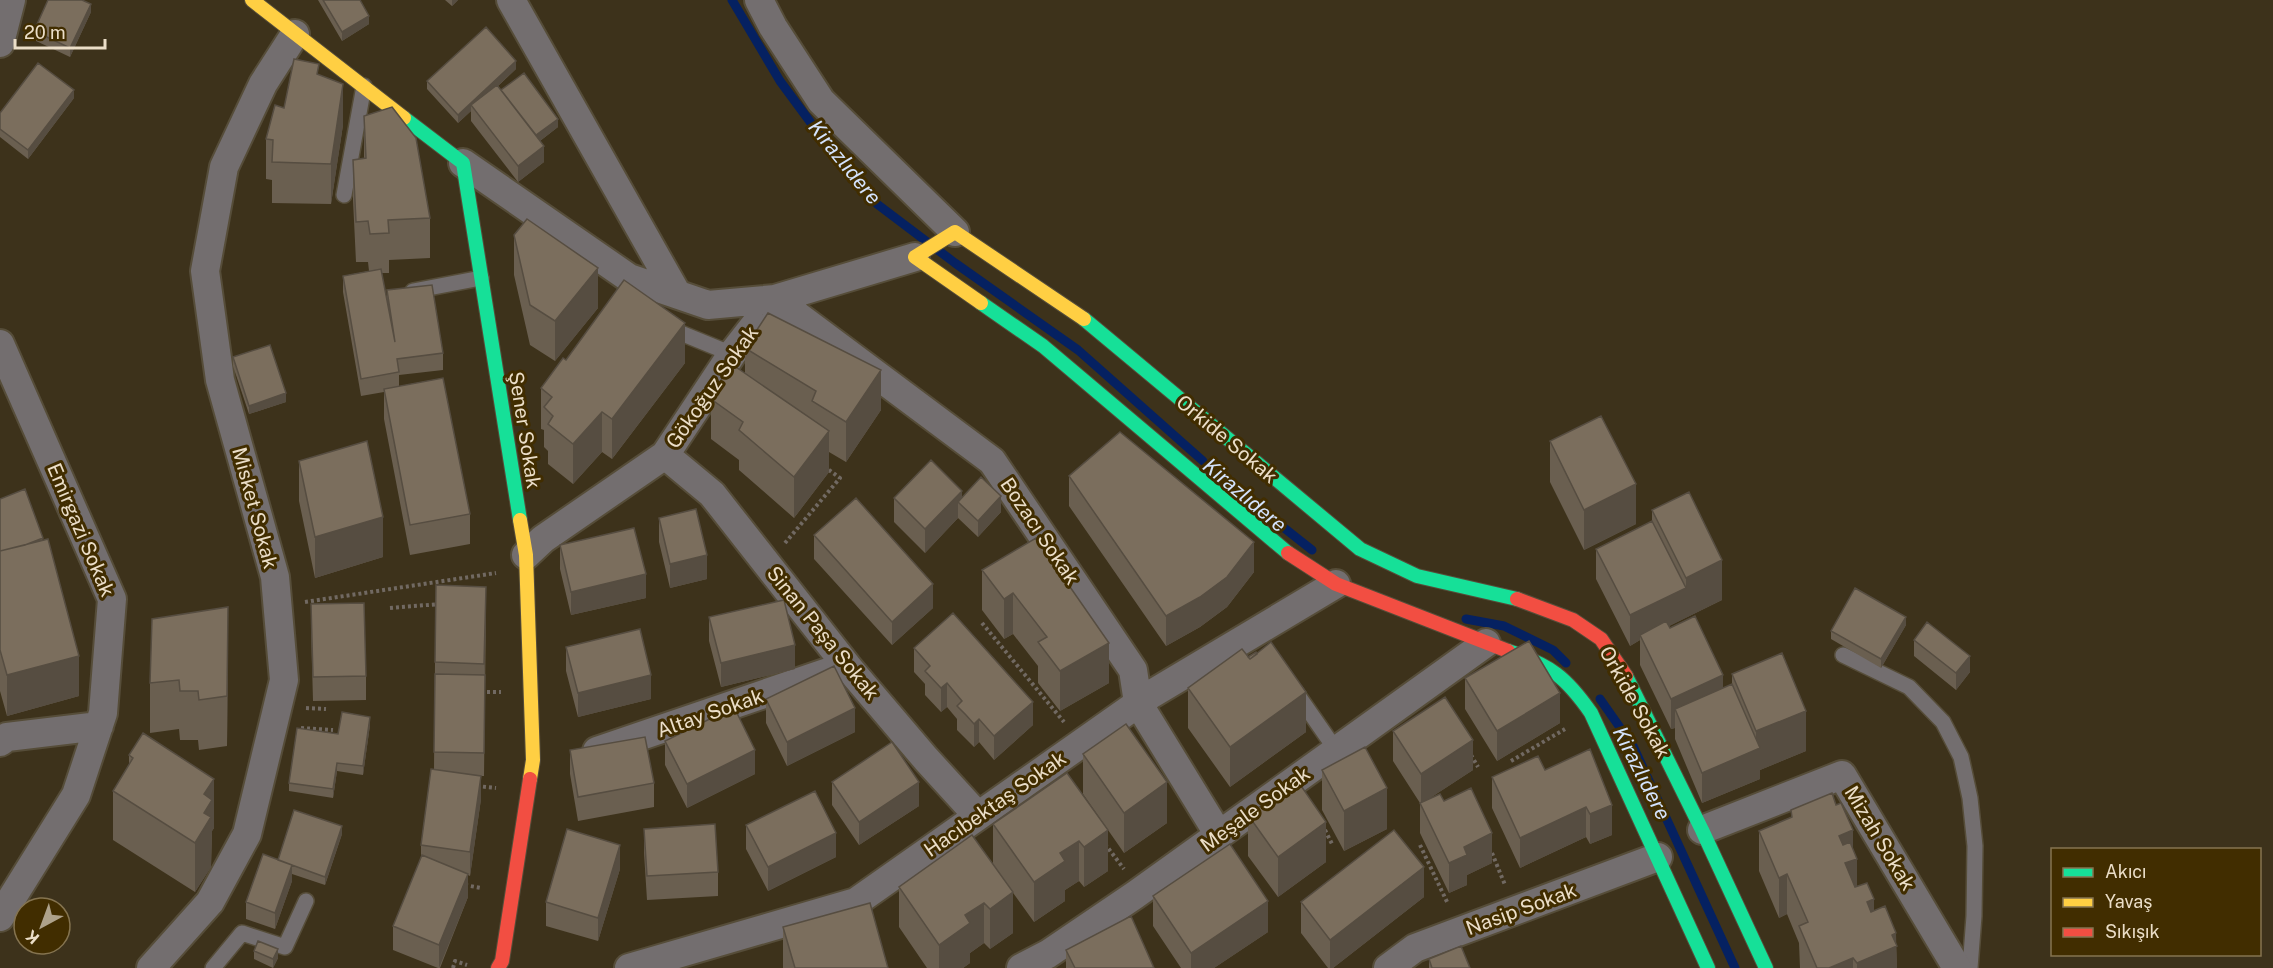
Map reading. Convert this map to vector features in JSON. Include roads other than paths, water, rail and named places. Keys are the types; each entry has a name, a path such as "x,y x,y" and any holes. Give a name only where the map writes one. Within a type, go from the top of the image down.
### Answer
{"street":[{"path":"0,43 11,0"},
{"path":"252,0 463,163 629,278 676,294 708,304 775,298 915,257 955,232"},
{"path":"511,0 676,294"},
{"name":"Orkide Sokak","path":"759,0 773,27 821,102 955,232 1078,314 1360,549 1417,576 1526,601 1573,620 1601,639 1620,665 1702,830 1766,968"},
{"name":"Misket Sokak","path":"151,968 210,903 247,834 284,680 274,577 220,380 205,271 224,167 263,84 296,33"},
{"name":"Şener Sokak","path":"463,163 526,561 533,760 502,961 498,968"},
{"path":"915,257 1043,346 1286,552 1336,584 1530,658 1550,669 1573,687 1591,713 1708,968"},
{"name":"Gökoğuz Sokak","path":"526,561 543,538 665,455 732,354 775,298"},
{"name":"Bozacı Sokak","path":"775,298 992,461 1134,670 1138,703 1219,835"},
{"name":"Emirgazi Sokak","path":"0,344 112,599 103,713 76,795 0,917"},
{"name":"Sinan Paşa Sokak","path":"665,455 712,494 847,666 978,816"},
{"name":"Hacıbektaş Sokak","path":"629,968 856,902 1138,703 1336,584"},
{"name":"Meşale Sokak","path":"1021,968 1048,961 1140,891 1486,643"},
{"name":"Altay Sokak","path":"572,759 847,666"},
{"path":"0,742 8,737 99,726"},
{"name":"Mizah Sokak","path":"1702,830 1842,775 1957,968"},
{"name":"Nasip Sokak","path":"1388,968 1415,948 1658,857"}],"lane":[{"path":"344,195 364,86"},
{"path":"401,293 481,278"},
{"path":"657,323 732,354"},
{"path":"1843,655 1909,687 1942,722 1961,757 1970,798 1975,846 1974,916 1970,968"},
{"path":"1285,677 1336,750"},
{"path":"213,968 242,933 285,947 306,900"}],"waterway":[{"name":"Kirazlıdere","path":"732,0 780,81 877,204 955,263 1078,350 1203,461"},
{"name":"Kirazlıdere","path":"1269,516 1312,550"},
{"name":"Kirazlıdere","path":"1466,619 1504,626 1553,650 1566,663"},
{"name":"Kirazlıdere","path":"1600,699 1633,746 1735,968"}]}
